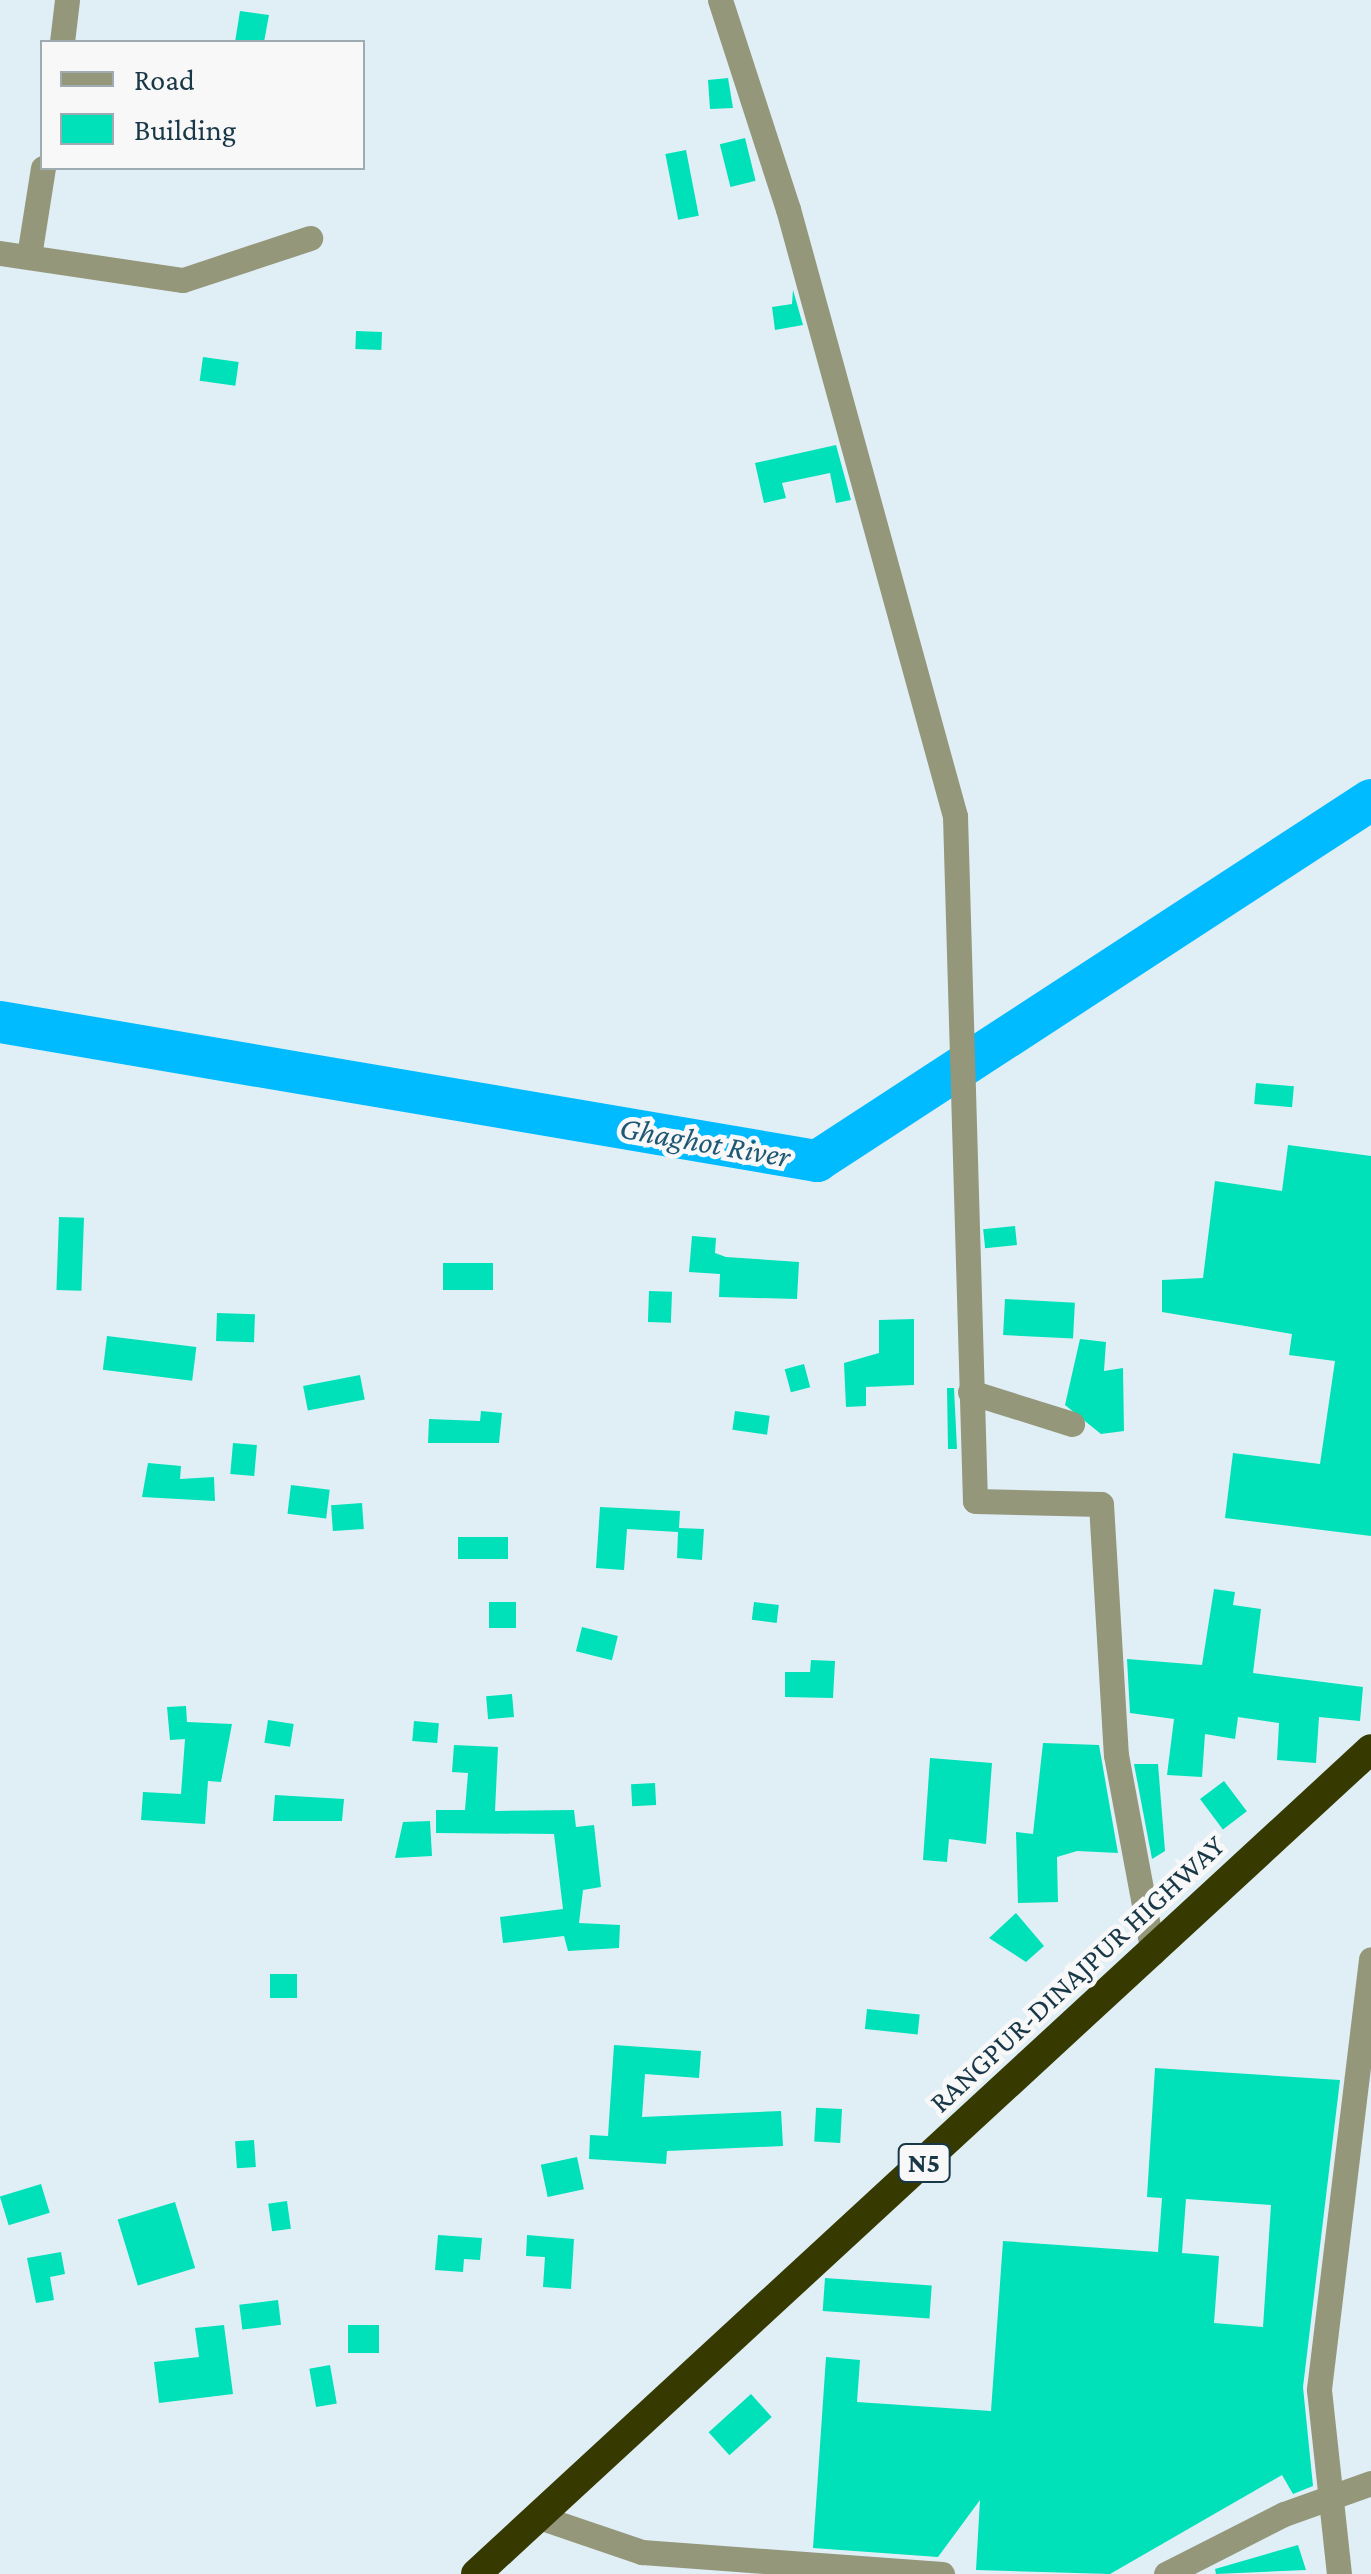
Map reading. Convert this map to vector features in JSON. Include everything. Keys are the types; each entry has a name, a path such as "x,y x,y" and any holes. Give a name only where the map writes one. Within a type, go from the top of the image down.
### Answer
{"highway":[{"name":"RANGPUR-DINAJPUR HIGHWAY","path":"476,2574 1370,1750"}],"street":[{"path":"62,40 67,0"},
{"path":"720,0 936,734 964,916 975,1501 1101,1504 1116,1755 1153,1953"},
{"path":"29,256 44,170"},
{"path":"0,252 29,256 60,268 183,280 257,262 310,238"},
{"path":"970,1392 1072,1424"},
{"path":"1370,1750 1371,1760"},
{"path":"1339,2574 1334,2496 1319,2389 1371,1959"},
{"path":"1166,2574 1334,2496 1371,2484"},
{"path":"538,2516 642,2552 942,2574"}],"building":[{"path":"240,11 269,15 264,40 235,40"},
{"path":"728,78 733,108 710,109 708,80"},
{"path":"745,138 756,181 730,187 720,144"},
{"path":"686,150 699,216 678,220 665,154"},
{"path":"793,290 803,325 775,330 772,307 792,304"},
{"path":"356,331 382,332 381,350 355,349"},
{"path":"203,357 239,362 235,386 200,381"},
{"path":"836,445 851,500 836,503 830,473 782,483 786,498 764,503 755,463"},
{"path":"1256,1083 1294,1086 1292,1107 1254,1104"},
{"path":"1288,1145 1371,1156 1371,1536 1225,1518 1233,1453 1320,1464 1335,1361 1289,1355 1292,1334 1162,1312 1162,1280 1203,1278 1215,1181 1282,1191"},
{"path":"59,1217 84,1218 81,1291 56,1290"},
{"path":"1015,1226 1017,1245 985,1248 983,1229"},
{"path":"692,1236 716,1238 715,1253 726,1257 799,1262 797,1299 719,1297 720,1274 689,1272"},
{"path":"443,1263 493,1263 493,1290 443,1290"},
{"path":"649,1291 672,1292 671,1323 648,1322"},
{"path":"1005,1299 1075,1303 1073,1339 1003,1335"},
{"path":"217,1313 255,1314 254,1342 216,1341"},
{"path":"914,1319 914,1385 866,1387 866,1406 846,1407 844,1363 879,1353 879,1320"},
{"path":"107,1336 196,1347 192,1381 103,1370"},
{"path":"1080,1339 1106,1342 1104,1371 1123,1368 1124,1431 1101,1434 1065,1405"},
{"path":"804,1364 810,1387 791,1392 785,1369"},
{"path":"360,1375 365,1400 308,1411 303,1386"},
{"path":"947,1388 954,1388 957,1449 948,1449"},
{"path":"481,1411 502,1413 499,1443 428,1443 429,1419 480,1421"},
{"path":"735,1411 770,1416 767,1435 732,1430"},
{"path":"233,1443 257,1445 254,1476 230,1474"},
{"path":"148,1463 181,1466 180,1479 214,1477 215,1501 142,1497"},
{"path":"291,1485 330,1490 326,1519 287,1514"},
{"path":"362,1503 364,1529 333,1531 331,1505"},
{"path":"600,1507 680,1511 679,1528 704,1529 702,1560 677,1558 678,1532 627,1529 624,1570 596,1568"},
{"path":"458,1537 508,1537 508,1559 458,1559"},
{"path":"1214,1589 1235,1592 1233,1605 1261,1609 1253,1673 1363,1687 1360,1721 1319,1717 1316,1763 1277,1760 1279,1723 1238,1717 1235,1739 1205,1734 1202,1777 1167,1775 1174,1719 1130,1713 1127,1659 1202,1665"},
{"path":"489,1602 516,1602 516,1628 489,1628"},
{"path":"754,1602 779,1605 777,1623 752,1620"},
{"path":"582,1627 618,1636 612,1660 576,1651"},
{"path":"811,1660 835,1661 833,1698 785,1697 785,1672 810,1672"},
{"path":"512,1694 514,1717 488,1719 486,1696"},
{"path":"186,1706 187,1722 232,1724 221,1782 208,1781 205,1824 141,1820 143,1792 181,1794 185,1739 170,1740 167,1707"},
{"path":"268,1720 294,1724 290,1747 264,1743"},
{"path":"414,1721 439,1723 437,1743 412,1741"},
{"path":"1043,1743 1099,1745 1118,1853 1077,1851 1057,1857 1058,1902 1018,1903 1016,1832 1033,1834"},
{"path":"454,1745 498,1747 495,1811 574,1810 576,1827 594,1825 601,1887 583,1890 579,1923 620,1925 619,1948 568,1951 564,1936 503,1943 500,1917 563,1909 554,1834 436,1833 436,1810 465,1810 468,1773 452,1772"},
{"path":"930,1758 992,1763 986,1844 949,1839 947,1862 923,1860"},
{"path":"1134,1764 1158,1764 1165,1851 1152,1859"},
{"path":"1224,1781 1247,1811 1223,1829 1200,1799"},
{"path":"655,1783 656,1805 632,1806 631,1784"},
{"path":"275,1795 344,1799 342,1821 273,1821"},
{"path":"430,1821 432,1856 395,1858 403,1822"},
{"path":"1016,1913 1044,1946 1026,1962 989,1938"},
{"path":"270,1974 297,1974 297,1998 270,1998"},
{"path":"867,2009 920,2015 918,2034 865,2029"},
{"path":"614,2045 701,2051 699,2078 645,2074 642,2117 781,2111 783,2146 667,2151 666,2164 589,2159 590,2135 608,2136"},
{"path":"1155,2068 1340,2080 1303,2387 1313,2486 1293,2494 1282,2475 1110,2574 976,2570 980,2500 938,2557 813,2548 826,2357 860,2360 857,2402 991,2411 1003,2241 1158,2252 1162,2198 1147,2197","holes":["1186,2199 1271,2205 1263,2327 1214,2323 1219,2256 1182,2253"]},
{"path":"816,2108 842,2109 840,2143 814,2142"},
{"path":"254,2140 256,2167 237,2168 235,2141"},
{"path":"577,2157 584,2189 548,2197 541,2165"},
{"path":"41,2184 50,2213 9,2225 0,2197"},
{"path":"287,2201 291,2229 272,2231 268,2204"},
{"path":"175,2202 195,2268 138,2286 118,2220"},
{"path":"438,2235 482,2238 480,2260 464,2259 463,2272 435,2270"},
{"path":"527,2235 574,2239 571,2289 543,2287 545,2257 526,2256"},
{"path":"61,2252 65,2274 50,2277 54,2300 36,2303 27,2258"},
{"path":"825,2278 932,2285 929,2318 823,2311"},
{"path":"278,2300 281,2325 242,2330 239,2305"},
{"path":"224,2325 233,2394 159,2403 154,2362 199,2357 195,2328"},
{"path":"348,2325 379,2325 379,2353 348,2353"},
{"path":"330,2365 337,2403 316,2407 309,2369"},
{"path":"751,2394 772,2417 729,2455 709,2432"},
{"path":"1298,2545 1306,2570 1216,2574 1215,2569"}],"waterway":[{"name":"Ghaghot River","path":"0,1022 817,1161 1371,800"}]}
